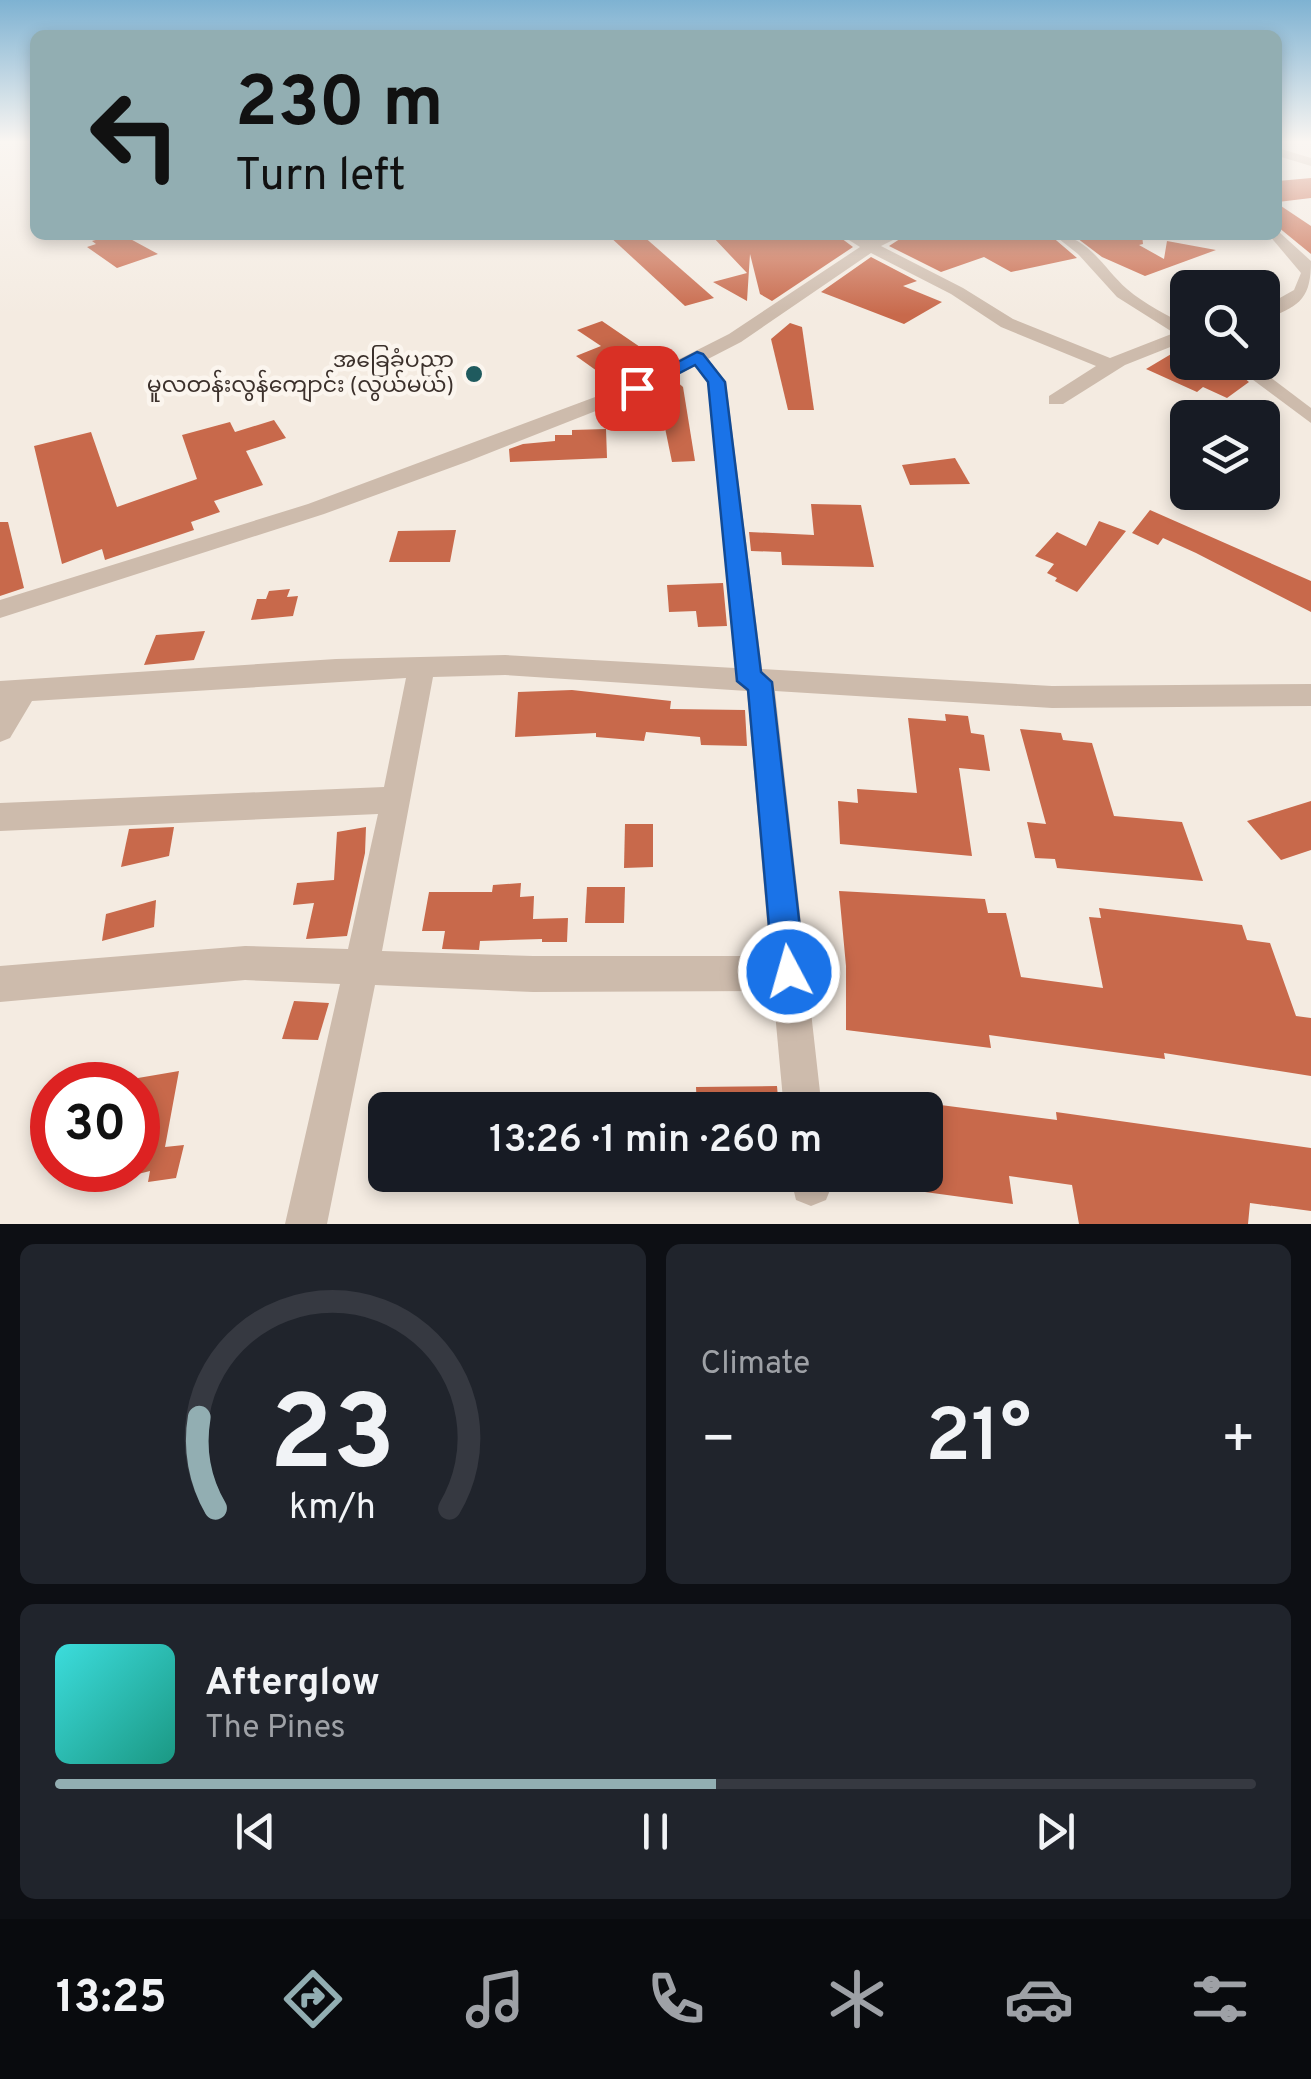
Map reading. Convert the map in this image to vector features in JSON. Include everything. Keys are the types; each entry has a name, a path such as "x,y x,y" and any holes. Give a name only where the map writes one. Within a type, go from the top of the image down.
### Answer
{"street":[{"path":"860,240 1006,323 1108,364"},
{"path":"0,609 316,509 462,458 637,388 778,311 884,240"},
{"path":"1067,240 1106,272 1123,294 1170,324"},
{"path":"1280,304 1301,293 1309,269 1281,240"},
{"path":"1056,400 1108,364 1141,347 1170,339"},
{"path":"697,357 716,382 801,1092"},
{"path":"1262,380 1311,417"},
{"path":"0,730 12,692 421,668 505,666 1052,697 1311,695"},
{"path":"306,1224 397,800 421,668"},
{"path":"0,816 397,800"},
{"path":"0,984 245,963 533,974 789,972"}],"building":[{"path":"1282,207 1311,226 1311,254 1282,230"},
{"path":"132,240 158,254 117,268 87,247 96,244 92,241"},
{"path":"613,240 648,240 714,298 685,306"},
{"path":"716,240 844,240 853,247 772,301 760,294 750,254 747,301 713,282 747,273"},
{"path":"898,240 1056,240 1077,258 1011,272 984,257 941,272 889,246"},
{"path":"1080,240 1143,240 1139,245 1164,259 1167,241 1216,250 1145,276 1102,257"},
{"path":"871,257 917,281 903,286 942,302 904,324 821,292"},
{"path":"602,321 643,349 597,371 576,356 601,346 577,330"},
{"path":"790,323 802,327 814,410 788,410 771,339"},
{"path":"1170,355 1170,380 1146,369"},
{"path":"675,380 683,387 695,461 672,462 657,389"},
{"path":"1170,380 1249,382 1227,398 1203,387 1197,392"},
{"path":"274,420 286,438 246,451 263,485 214,501 220,512 191,522 194,530 105,560 102,549 62,564 34,446 91,432 117,507 197,479 182,435 230,422 235,432"},
{"path":"606,429 607,458 510,462 509,449 523,444 555,441 555,435 572,435 572,430"},
{"path":"955,458 970,484 910,485 902,465"},
{"path":"811,504 861,505 874,567 782,565 781,552 751,551 749,532 814,535"},
{"path":"1150,510 1311,581 1311,612 1163,538 1158,545 1132,533"},
{"path":"1099,521 1126,531 1077,592 1055,581 1057,578 1047,573 1054,564 1035,556 1057,532 1086,546"},
{"path":"0,522 8,522 24,588 0,596"},
{"path":"456,530 450,562 389,562 398,531"},
{"path":"723,583 727,626 698,627 696,611 669,612 667,585"},
{"path":"290,589 287,597 298,596 293,616 251,620 257,599 266,599 269,591"},
{"path":"205,631 194,660 144,665 156,635"},
{"path":"572,690 671,701 670,709 745,710 747,746 701,745 700,737 646,732 644,741 596,737 596,733 515,737 518,692"},
{"path":"945,714 968,716 971,733 984,735 990,771 959,768 972,856 840,844 838,801 858,803 857,789 917,793 908,718 946,721"},
{"path":"1020,729 1061,733 1063,740 1092,743 1114,816 1182,822 1203,881 1057,868 1055,859 1035,858 1027,822 1046,824"},
{"path":"1311,801 1311,850 1281,860 1247,821"},
{"path":"625,824 653,824 653,867 624,868"},
{"path":"174,827 169,856 121,867 129,829"},
{"path":"366,827 365,853 347,936 306,939 314,903 293,905 297,883 334,880 337,832"},
{"path":"521,883 520,897 534,896 533,919 568,918 567,942 480,941 479,950 442,949 445,931 422,931 429,892 492,892 493,885"},
{"path":"587,887 625,887 624,923 585,923"},
{"path":"839,891 985,899 988,913 1006,913 1021,977 1103,988 1089,917 1101,918 1099,908 1242,925 1247,940 1270,943 1296,1016 1311,1018 1311,1076 1164,1053 1165,1059 989,1035 991,1048 846,1030 846,966"},
{"path":"156,900 154,927 102,941 106,914"},
{"path":"294,1001 329,1003 318,1040 282,1039"},
{"path":"179,1071 165,1147 184,1145 176,1178 160,1180 160,1074"},
{"path":"777,1086 778,1092 696,1092 696,1087"},
{"path":"943,1105 1057,1120 1056,1112 1311,1148 1311,1211 1250,1203 1248,1224 1079,1224 1072,1185 1009,1176 1013,1204 925,1192 943,1192"}],"place":[{"name":"အခြေခံပညာ မူလတန်းလွန်ကျောင်း (လွယ်မယ်)","path":"474,374"}],"route":[{"path":"637,388 697,357 716,382 750,681 760,682 789,972"}]}
